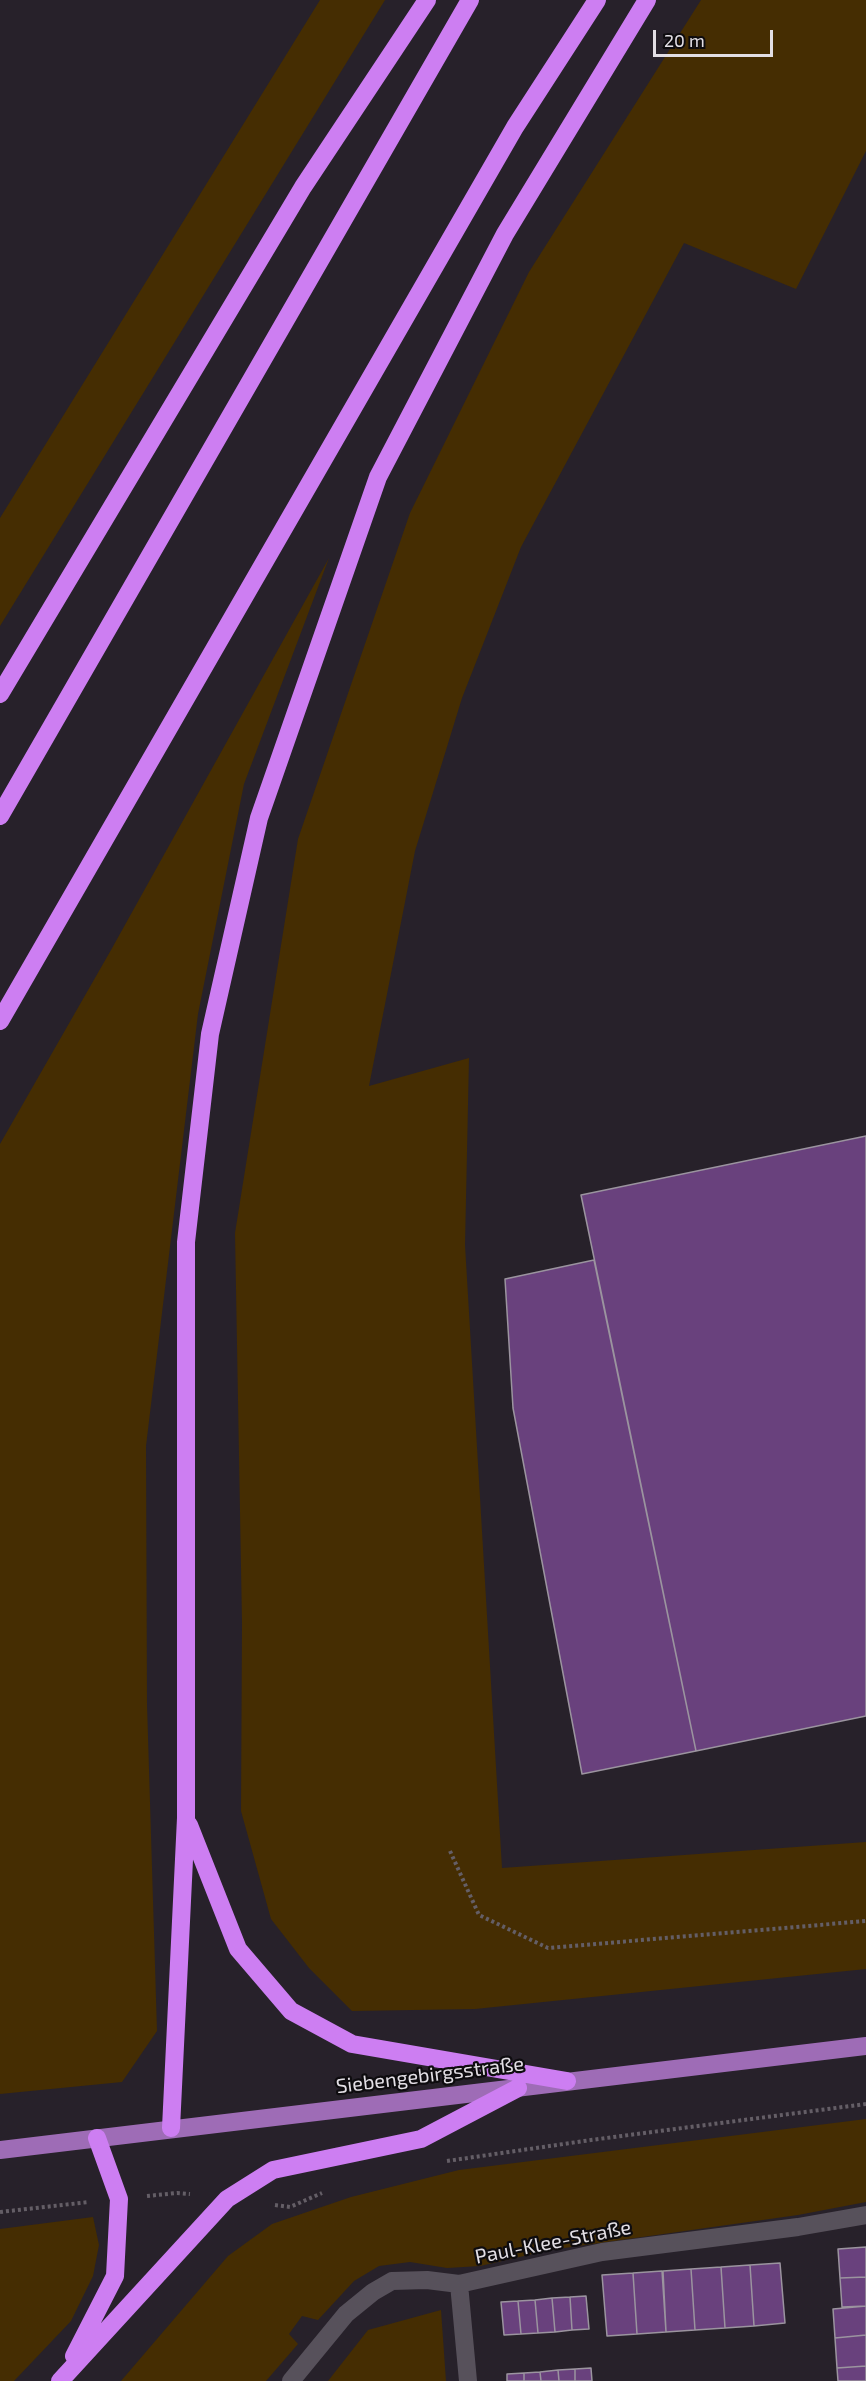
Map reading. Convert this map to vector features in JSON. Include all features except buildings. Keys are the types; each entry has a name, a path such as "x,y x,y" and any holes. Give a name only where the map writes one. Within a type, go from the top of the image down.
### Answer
{"highway":[{"path":"0,694 303,187 427,0"},
{"path":"0,816 470,0"},
{"path":"0,1021 515,127 597,0"},
{"path":"171,2128 186,1818 186,1242 210,1034 259,818 378,477 505,234 647,0"},
{"path":"186,1818 238,1949 291,2011 352,2044 567,2081"},
{"path":"61,2380 227,2199 273,2170 421,2139 518,2088"},
{"path":"61,2380 115,2276 119,2199 97,2138"}],"main road":[{"name":"Siebengebirgsstraße","path":"0,2150 866,2046"}],"street":[{"name":"Paul-Klee-Straße","path":"291,2381 346,2314 373,2292 392,2281 408,2279 459,2284 602,2252 798,2227 866,2215"},
{"path":"459,2284 468,2381"}],"path":[{"path":"450,1851 479,1915 548,1948 866,1921"}],"shaded area":[{"path":"320,0 385,0 0,626 0,518"},
{"path":"701,0 866,0 866,151 796,289 684,243 521,547 462,698 415,851 369,1086 469,1058 465,1245 502,1868 866,1842 866,1969 475,2009 352,2011 309,1968 271,1919 241,1811 242,1623 235,1233 298,839 410,513 529,272"},
{"path":"329,558 244,784 198,1014 146,1446 147,1704 157,2031 122,2082 0,2094 0,1144 111,950"},
{"path":"866,2119 866,2202 798,2215 550,2250 480,2266 447,2268 410,2262 379,2266 354,2281 318,2320 302,2316 289,2334 298,2344 266,2381 121,2381 228,2256 272,2224 351,2197 459,2170"},
{"path":"93,2217 99,2245 93,2276 71,2321 14,2381 0,2381 0,2229"},
{"path":"441,2310 446,2381 328,2381 368,2330"}]}
